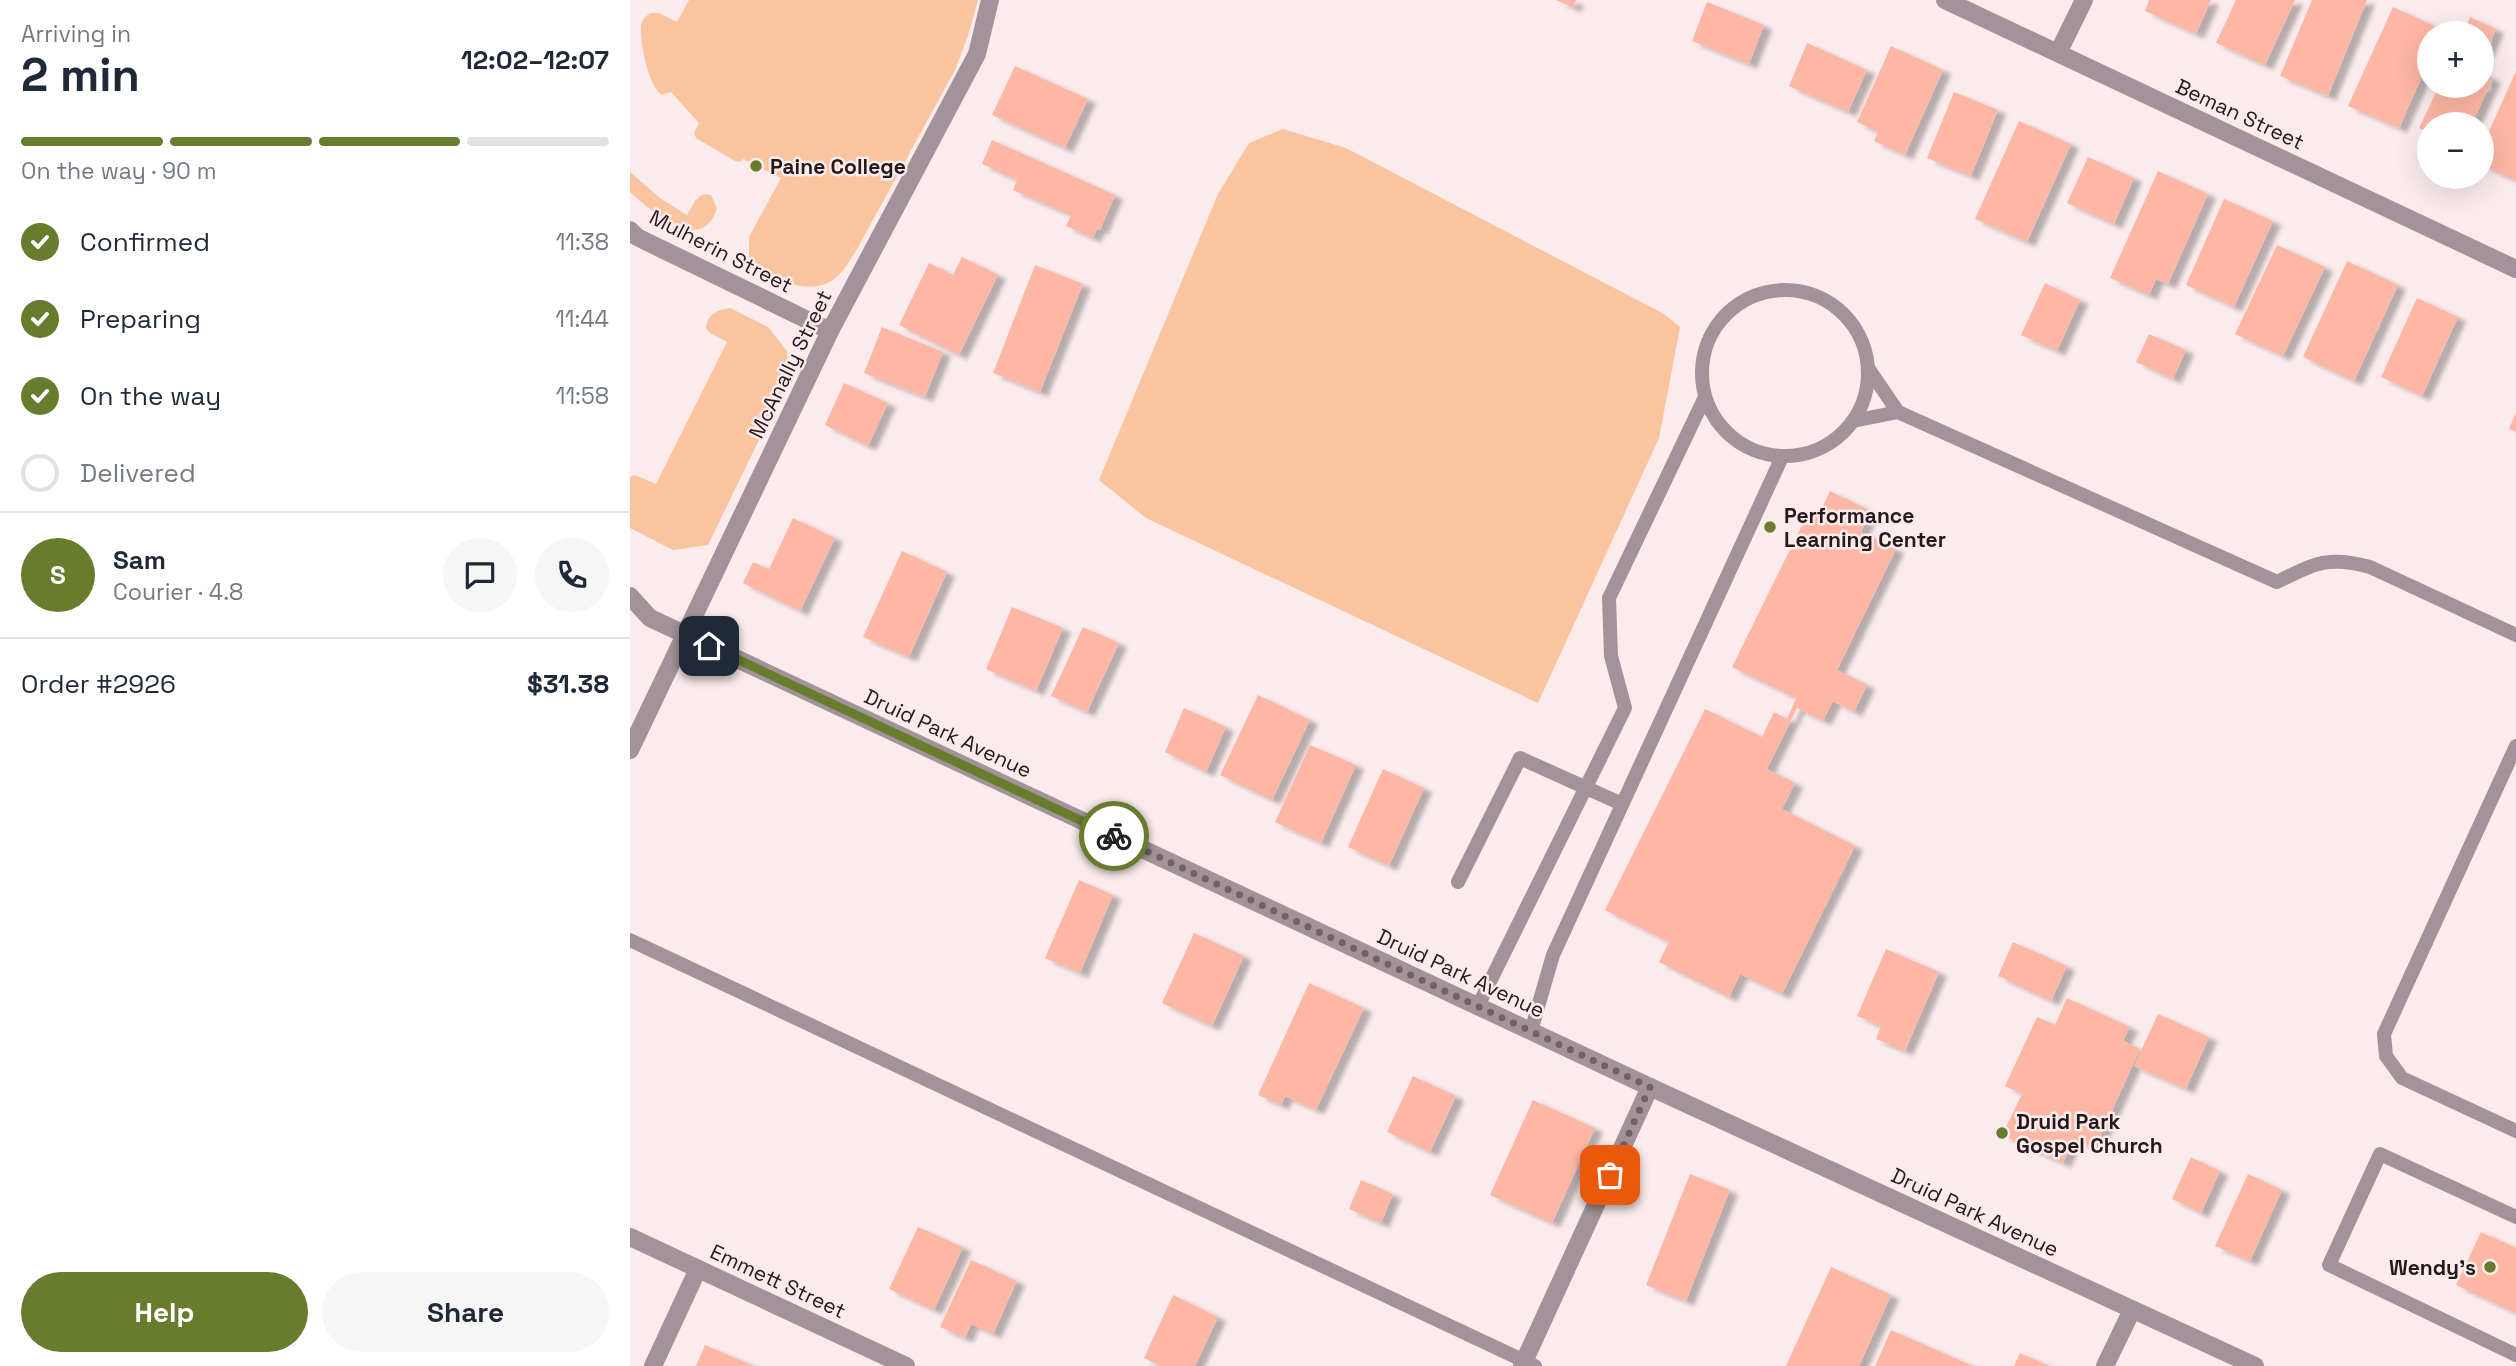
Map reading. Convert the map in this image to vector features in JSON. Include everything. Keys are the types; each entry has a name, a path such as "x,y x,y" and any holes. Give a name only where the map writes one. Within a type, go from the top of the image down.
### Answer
{"street":[{"name":"McAnally Street","path":"630,750 830,331 977,54 990,0"},
{"name":"Beman Street","path":"1945,0 2516,269"},
{"path":"2058,53 2084,0"},
{"name":"Mulherin Street","path":"630,230 637,237 830,331"},
{"name":"Druid Park Avenue","path":"630,596 650,618 1650,1087 2255,1366"},
{"name":"Druid Park Avenue","path":"630,619 650,618"},
{"path":"1527,1364 1650,1087"},
{"name":"Emmett Street","path":"630,1237 906,1366"},
{"path":"653,1366 698,1269"},
{"path":"2105,1366 2132,1310"}],"lane":[{"path":"1773,290 1800,290 1827,300 1848,317 1863,341 1868,368 1865,396 1853,421 1834,440 1810,453 1782,457 1755,452 1731,438 1714,417 1705,397 1701,364 1708,338 1724,315 1746,298 1773,290"},
{"path":"1868,368 1898,412 2277,582 2321,562 2348,561 2370,567 2516,635"},
{"path":"1478,1006 1625,708 1611,656 1609,598 1705,397"},
{"path":"1853,421 1898,412"},
{"path":"1531,1031 1553,955 1782,457"},
{"path":"2516,746 2384,1034 2386,1056 2402,1077 2516,1131"},
{"path":"1458,882 1520,758 1622,804"},
{"path":"630,940 1527,1364"},
{"path":"2516,1217 2380,1154 2329,1265 2516,1356"}],"shaded area":[{"path":"689,0 978,0 955,70 857,249 844,270 823,285 812,287 788,283 765,272 749,257 749,237 781,178 743,159 740,162 735,161 696,138 694,133 699,123 671,92 662,95 653,83 644,53 642,22 650,13 659,13 677,22"},
{"path":"1283,129 1346,148 1664,314 1680,327 1659,438 1538,703 1146,518 1099,480 1218,194 1249,143"},
{"path":"630,172 660,198 687,215 699,197 711,195 717,208 710,222 701,229 689,229 664,219 630,192"},
{"path":"730,308 768,327 787,351 786,384 708,545 673,550 630,528 630,477 635,475 656,484 727,342 710,333 706,328 708,319 717,312"}],"building":[{"path":"1556,0 1576,0 1573,8"},
{"path":"2149,0 2211,0 2196,34 2145,11"},
{"path":"2236,0 2295,0 2265,65 2216,43"},
{"path":"2312,0 2367,0 2328,96 2280,76"},
{"path":"1707,2 1764,25 1749,64 1692,41"},
{"path":"2393,7 2423,21 2417,21 2417,88 2399,128 2348,106"},
{"path":"1807,43 1867,70 1848,112 1789,86"},
{"path":"1891,46 1943,70 1905,155 1874,141 1878,132 1857,122"},
{"path":"1015,66 1088,99 1065,148 992,115"},
{"path":"2516,71 2516,181 2494,171 2494,120"},
{"path":"1954,92 1998,110 1971,176 1927,158"},
{"path":"2433,98 2484,98 2477,112 2427,112"},
{"path":"2019,121 2071,144 2027,242 1975,219"},
{"path":"992,140 1115,195 1100,230 1097,228 1093,238 1066,226 1071,215 1013,190 1017,180 982,164"},
{"path":"2088,157 2134,178 2114,224 2067,203"},
{"path":"2158,171 2208,194 2168,284 2156,279 2149,295 2110,278"},
{"path":"2224,199 2273,221 2234,307 2186,285"},
{"path":"2277,245 2325,267 2283,356 2235,334"},
{"path":"962,257 998,275 959,355 899,325 929,263 953,275"},
{"path":"2347,261 2398,285 2354,381 2303,357"},
{"path":"1035,265 1083,284 1040,392 993,373"},
{"path":"2045,283 2080,300 2057,351 2021,335"},
{"path":"2417,298 2458,317 2422,396 2381,377"},
{"path":"882,327 943,352 925,397 864,373"},
{"path":"2149,334 2186,350 2173,379 2136,362"},
{"path":"844,383 888,403 868,446 825,425"},
{"path":"2516,413 2516,432 2509,429"},
{"path":"1830,491 1871,511 1861,532 1896,549 1837,670 1867,685 1854,712 1833,701 1823,721 1797,708 1767,769 1795,783 1782,809 1855,846 1782,994 1740,974 1729,997 1659,962 1669,942 1605,910 1705,709 1762,737 1774,712 1787,719 1796,698 1732,667 1809,511 1818,516"},
{"path":"793,518 835,538 800,611 743,583 753,562 769,569"},
{"path":"902,551 947,572 909,657 863,637"},
{"path":"1012,607 1063,628 1036,691 986,669"},
{"path":"1083,627 1119,643 1087,712 1051,696"},
{"path":"1258,695 1310,720 1272,800 1220,775"},
{"path":"1184,708 1226,727 1206,772 1165,752"},
{"path":"1310,745 1356,765 1321,843 1275,822"},
{"path":"1383,769 1424,788 1389,866 1348,847"},
{"path":"1079,880 1113,895 1080,973 1045,958"},
{"path":"1194,933 1244,956 1212,1026 1162,1003"},
{"path":"2013,942 2067,966 2051,1001 1998,976"},
{"path":"1886,949 1939,972 1905,1051 1876,1039 1881,1026 1857,1016"},
{"path":"1309,983 1364,1008 1316,1110 1285,1096 1281,1105 1258,1095"},
{"path":"2067,998 2130,1027 2123,1041 2140,1049 2095,1148 2074,1139 2063,1163 2002,1135 2022,1094 2005,1086 2037,1017 2055,1025"},
{"path":"2158,1014 2209,1037 2186,1089 2134,1066"},
{"path":"1413,1076 1456,1096 1430,1152 1387,1132"},
{"path":"1533,1100 1595,1128 1552,1223 1490,1195"},
{"path":"2191,1157 2220,1171 2201,1213 2172,1199"},
{"path":"1690,1174 1730,1190 1686,1301 1646,1285"},
{"path":"2248,1174 2282,1190 2250,1261 2215,1246"},
{"path":"1361,1180 1393,1194 1381,1223 1349,1209"},
{"path":"918,1227 963,1247 934,1310 889,1289"},
{"name":"Wendy's","path":"2481,1232 2516,1248 2516,1313 2456,1285"},
{"path":"971,1260 1017,1281 993,1334 971,1324 965,1338 940,1327"},
{"path":"1831,1267 1891,1295 1859,1366 1786,1366"},
{"path":"1173,1295 1218,1317 1195,1366 1161,1366 1144,1358"},
{"path":"1891,1330 1973,1366 1875,1366"},
{"path":"705,1345 754,1366 696,1366"},
{"path":"2020,1353 2049,1366 2014,1366"}],"way so far":[{"path":"1114,836 1650,1087 1610,1175"}],"place":[{"name":"Paine College","path":"756,166"},
{"name":"Performance Learning Center","path":"1770,527"},
{"name":"Druid Park Gospel Church","path":"2002,1133"},
{"name":"Wendy's","path":"2490,1267"}],"route":[{"path":"709,646 1114,836"}]}
